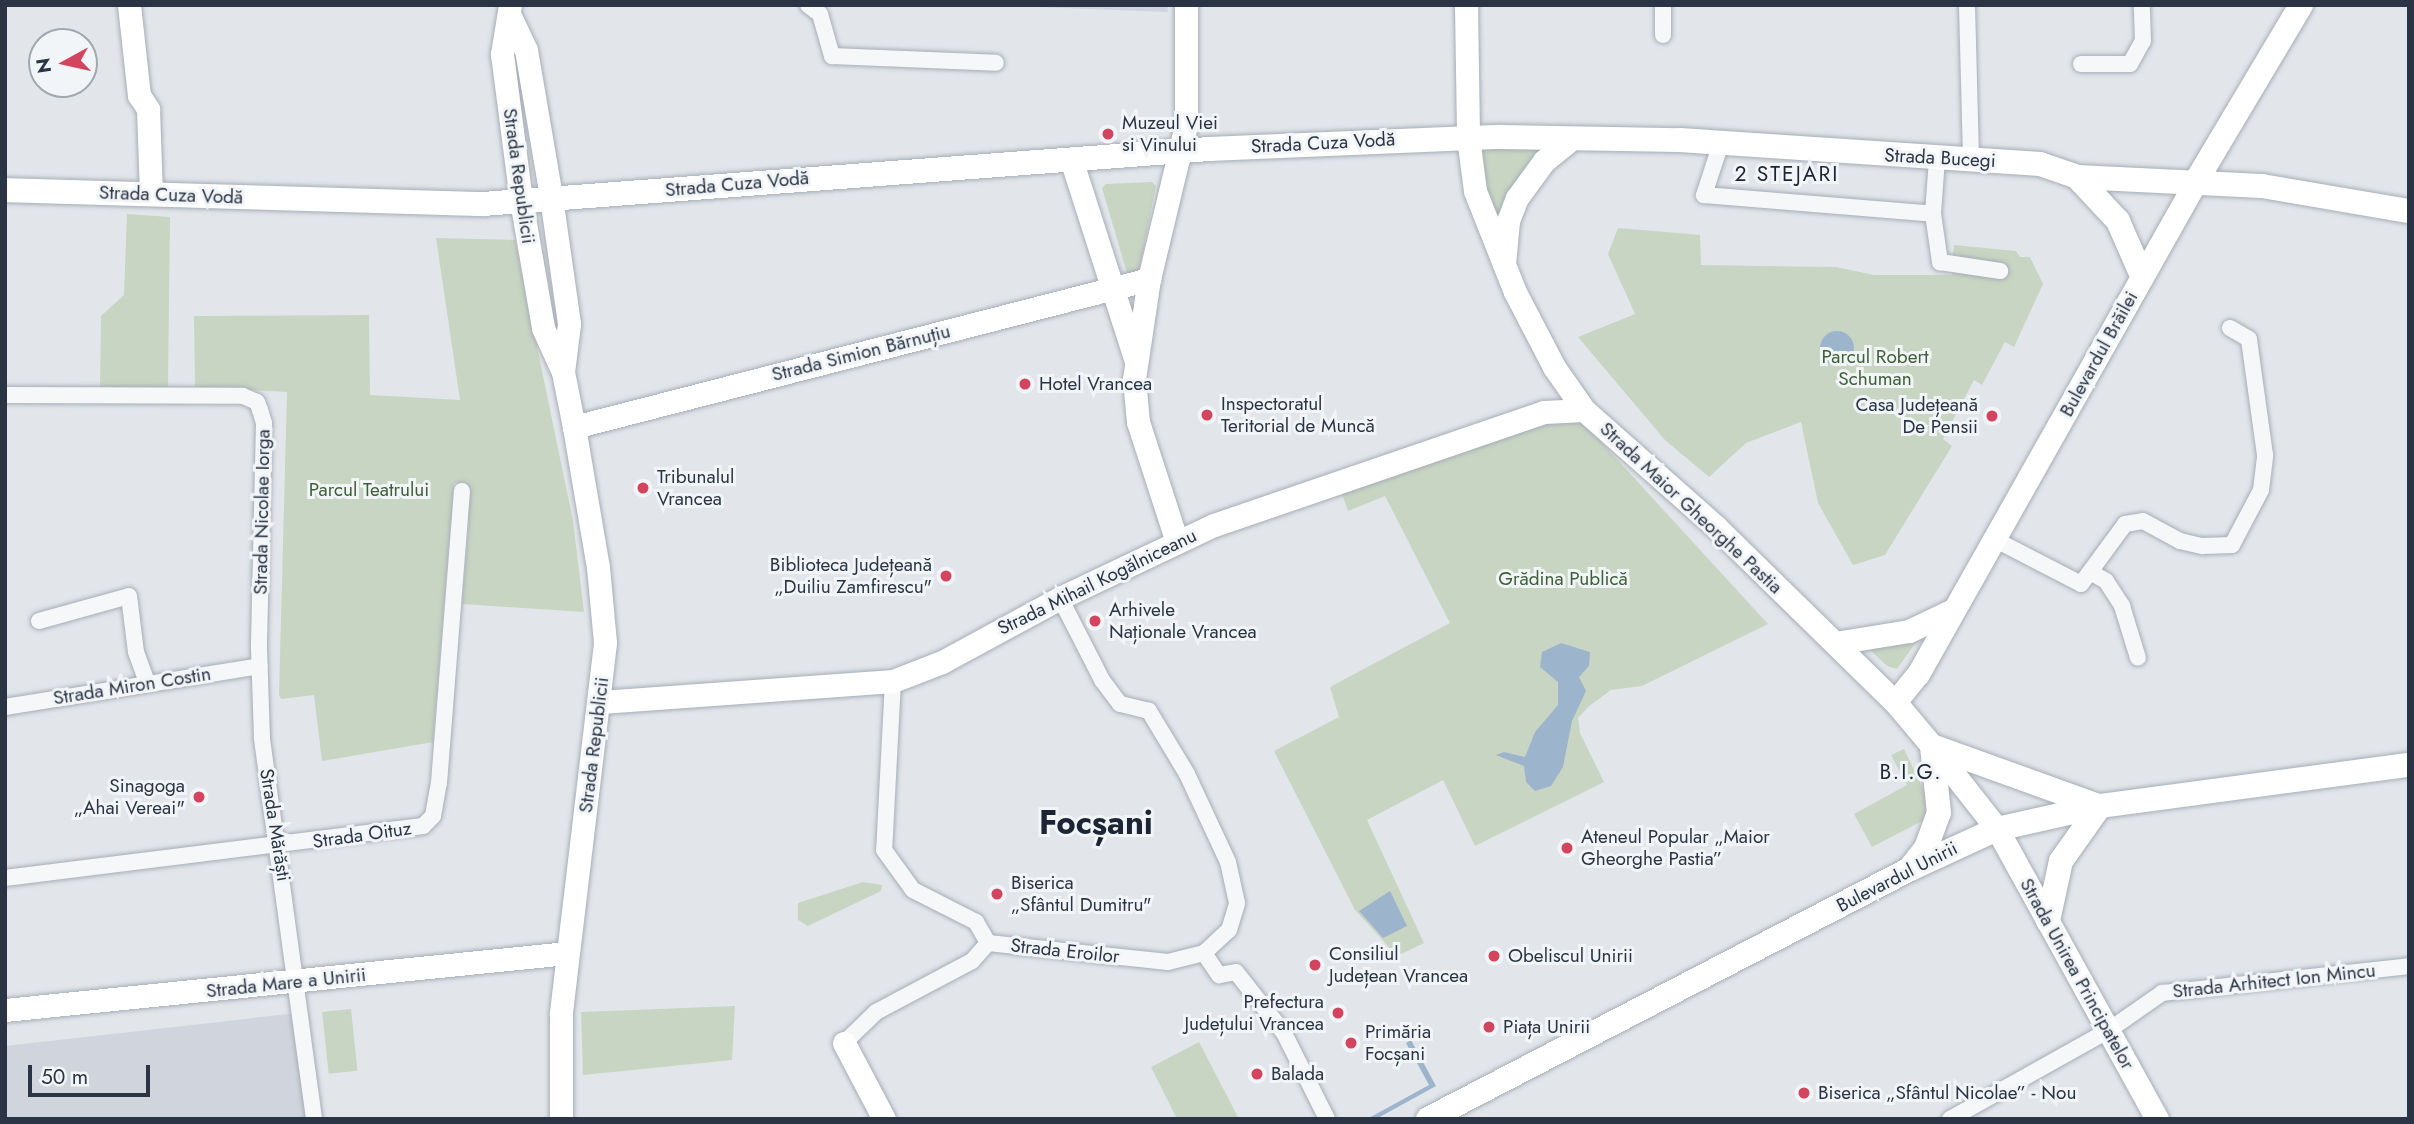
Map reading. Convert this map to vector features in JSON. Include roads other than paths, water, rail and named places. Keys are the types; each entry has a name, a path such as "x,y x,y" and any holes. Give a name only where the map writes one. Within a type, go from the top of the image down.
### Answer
{"main road":[{"path":"129,5 139,95 148,109 151,194"},
{"path":"1177,542 1138,422 1135,358 1149,279 1182,152 1186,125 1186,5"},
{"name":"Strada Maior Gheorghe Pastia","path":"1466,5 1468,137 1475,191 1504,267 1554,367 1584,410 1715,526 1895,702 1997,829"},
{"name":"Bulevardul Brăilei","path":"1895,702 1918,674 1992,538 2195,183 2301,5"},
{"name":"Strada Republicii","path":"511,12 526,50 551,197 569,324 563,372"},
{"name":"Strada Republicii","path":"511,12 502,54 521,200 543,328 563,372 602,602 601,702 567,953 559,1056 561,1119"},
{"name":"Strada Cuza Vodă","path":"5,190 319,202 483,204 1071,159 1468,137"},
{"name":"Strada Bucegi","path":"1468,137 1721,143 2040,164 2077,177 2305,191 2409,211"},
{"path":"1504,267 1507,221 1517,198 1544,161 1572,138"},
{"path":"1071,159 1110,289 1135,358"},
{"path":"2077,177 2118,221 2142,276"},
{"name":"Strada Simion Bărnuțiu","path":"573,427 1149,279"},
{"name":"Strada Mihail Kogălniceanu","path":"601,702 893,681 942,663 1060,598 1177,542 1311,490 1544,412 1584,410"},
{"path":"1835,643 1909,631 1953,610"},
{"path":"1910,869 1937,824 1939,798 1932,746 2100,806 2061,861 2048,921"},
{"name":"Bulevardul Unirii","path":"1428,1119 1910,869 1997,829 2100,806 2409,765"},
{"name":"Strada Unirea Principatelor","path":"1997,829 2157,1119"},
{"name":"Strada Mare a Unirii","path":"5,1010 567,953"},
{"path":"844,1043 884,1119"}],"street":[{"path":"808,5 820,14 832,56 996,63"},
{"path":"1663,5 1663,35"},
{"path":"1967,5 1970,161"},
{"path":"2081,64 2130,64 2143,41 2142,5"},
{"path":"1721,143 1704,195 1933,214"},
{"path":"1937,159 1933,214 1940,262 2000,271"},
{"path":"1992,538 2081,584 2126,524 2143,521 2180,541 2202,546 2232,544 2261,490 2265,455 2249,339 2230,328"},
{"name":"Strada Nicolae Iorga","path":"5,395 231,396 257,402 264,423 260,666"},
{"name":"Strada Oituz","path":"5,878 279,847 405,831 423,826 433,816 462,491"},
{"path":"2090,572 2106,580 2122,606 2137,658"},
{"path":"39,621 129,596 136,652 147,683"},
{"name":"Strada Eroilor","path":"893,681 884,850 913,890 976,922 988,943 1168,962 1204,953 1229,930 1237,903 1228,862 1187,774 1149,711 1120,704 1102,680 1060,598"},
{"name":"Strada Miron Costin","path":"5,707 260,666"},
{"name":"Strada Mărăști","path":"260,666 261,739 279,847 314,1119"},
{"path":"844,1043 876,1012 972,961 988,943"},
{"path":"1204,953 1219,975 1236,972 1284,1033 1328,1119"},
{"name":"Strada Arhitect Ion Mincu","path":"1950,1119 2109,1030 2162,993 2241,982 2409,966"}],"water":[{"path":"1837,331 1849,336 1854,348 1849,360 1837,365 1825,360 1820,348 1825,336"},
{"path":"1561,643 1590,652 1589,666 1579,677 1586,691 1572,721 1563,767 1551,786 1535,791 1526,782 1524,766 1496,755 1504,752 1525,757 1535,732 1558,705 1558,682 1540,667 1542,652"},
{"path":"1390,891 1407,926 1383,938 1359,911"},
{"path":"1411,1040 1436,1086 1376,1119 1367,1119 1429,1085 1406,1043"}],"place":[{"name":"Muzeul Viei si Vinului","path":"1108,134"},
{"name":"Hotel Vrancea","path":"1025,384"},
{"name":"Inspectoratul Teritorial de Muncă","path":"1207,415"},
{"name":"Casa Județeană De Pensii","path":"1992,416"},
{"name":"Tribunalul Vrancea","path":"643,488"},
{"name":"Biblioteca Județeană „Duiliu Zamfirescu\"","path":"946,576"},
{"name":"Arhivele Naționale Vrancea","path":"1095,621"},
{"name":"Sinagoga „Ahai Vereai\"","path":"199,797"},
{"name":"Ateneul Popular „Maior Gheorghe Pastia”","path":"1567,848"},
{"name":"Biserica „Sfântul Dumitru\"","path":"997,894"},
{"name":"Obeliscul Unirii","path":"1494,956"},
{"name":"Consiliul Județean Vrancea","path":"1315,965"},
{"name":"Prefectura Județului Vrancea","path":"1338,1013"},
{"name":"Piața Unirii","path":"1489,1027"},
{"name":"Primăria Focșani","path":"1351,1043"},
{"name":"Balada","path":"1257,1074"},
{"name":"Biserica „Sfântul Nicolae” - Nou","path":"1804,1093"}],"district":[{"name":"2 STEJARI","path":"1787,174"},
{"name":"B.I.G.","path":"1911,772"},
{"name":"Focșani","path":"1096,823"}],"park label":[{"name":"Parcul Robert Schuman","path":"1875,368"},
{"name":"Parcul Teatrului","path":"369,490"},
{"name":"Grădina Publică","path":"1563,579"}]}
